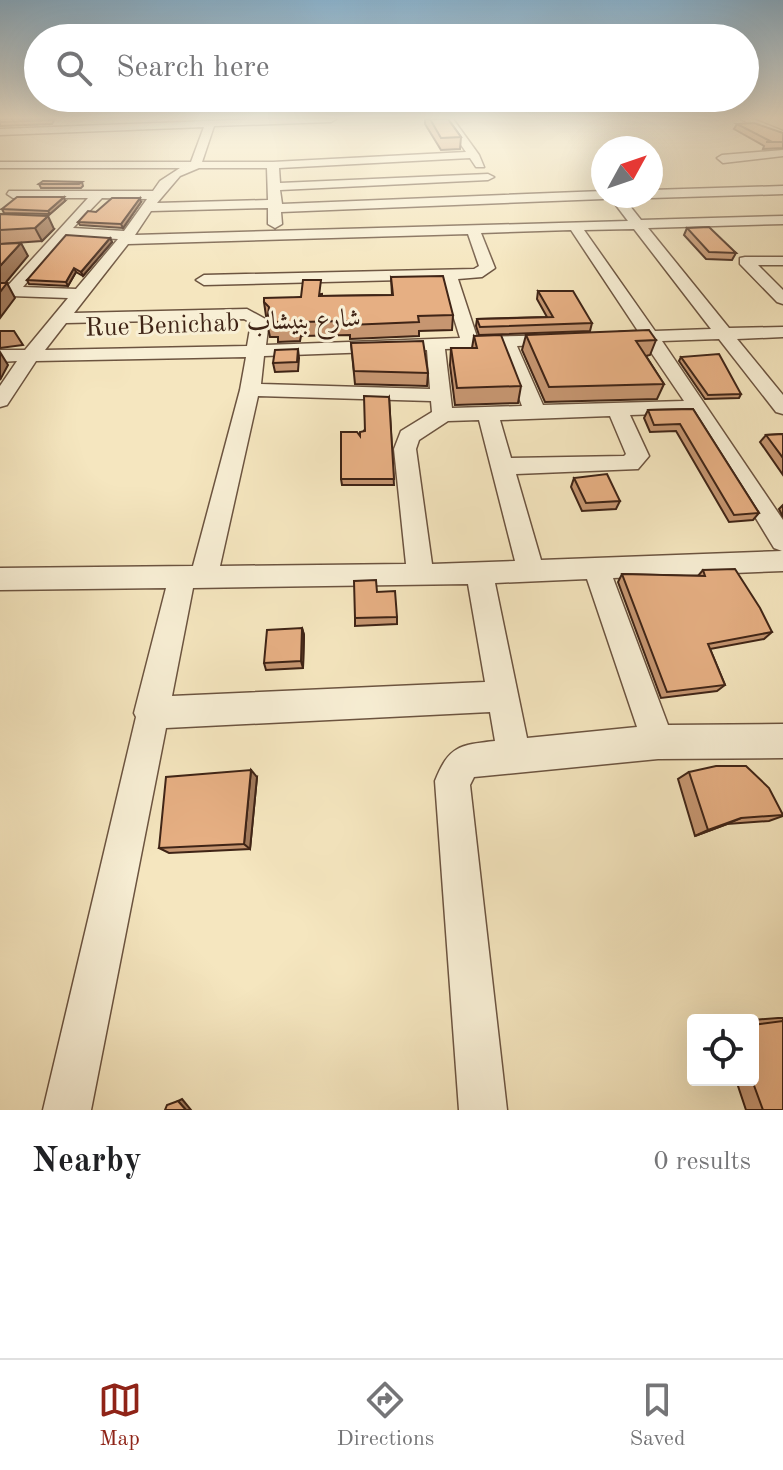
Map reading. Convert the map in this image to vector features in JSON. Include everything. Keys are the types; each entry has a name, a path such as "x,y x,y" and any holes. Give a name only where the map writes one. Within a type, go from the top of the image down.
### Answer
{"street":[{"path":"66,177 78,171"},
{"path":"0,401 31,355 170,178 186,171"},
{"path":"274,171 277,206 274,235"},
{"path":"484,171 517,203 532,226"},
{"path":"275,187 488,177"},
{"path":"752,181 765,191"},
{"path":"0,205 13,194 53,182"},
{"path":"663,194 730,197 783,190"},
{"path":"13,194 157,195"},
{"path":"6,293 64,225 99,194"},
{"path":"211,259 277,206 591,195"},
{"path":"67,1110 150,713 250,390 260,321 247,314 211,259 148,207"},
{"path":"625,208 723,334 775,389 783,408"},
{"path":"62,318 274,235 638,223 752,216 783,220"},
{"path":"64,225 211,259 449,276 477,274 487,268 473,229"},
{"path":"574,225 698,407 783,541"},
{"path":"26,249 47,248"},
{"path":"783,261 745,261 783,299"},
{"path":"449,276 470,342"},
{"path":"6,293 81,294"},
{"name":"Rue Benichab شارع بنيشاب","path":"0,356 256,351 783,332"},
{"path":"506,340 535,412"},
{"path":"435,344 442,405"},
{"path":"250,390 442,405 488,414 698,407"},
{"path":"420,575 405,449 409,436 442,405"},
{"path":"502,466 630,464 638,456 617,409"},
{"path":"488,414 531,571"},
{"path":"0,579 420,575 783,561"},
{"path":"597,570 658,742"},
{"path":"480,573 514,756"},
{"path":"150,713 502,696"},
{"path":"483,1110 452,781 465,761 658,742 783,741"}],"building":[{"path":"43,181 82,182 39,184"},
{"path":"17,197 64,197 48,211 2,209"},
{"path":"112,198 140,198 121,224 78,222 88,211 96,212"},
{"path":"0,214 48,216 35,228 0,230"},
{"path":"709,227 736,253 709,252 687,228"},
{"path":"66,235 110,238 81,272 74,268 66,282 27,280"},
{"path":"21,243 0,266 0,244"},
{"path":"443,276 453,315 418,316 419,322 349,325 349,321 299,322 298,326 276,327 277,322 267,323 269,307 264,298 301,297 303,280 321,280 319,296 393,295 391,277"},
{"path":"538,291 573,291 592,323 480,327 477,319 553,317"},
{"path":"649,330 656,340 636,341 664,384 549,387 526,335"},
{"path":"501,335 521,386 457,388 451,348 477,348 474,336"},
{"path":"423,341 428,373 354,371 351,343"},
{"path":"298,349 297,362 273,363 275,350"},
{"path":"719,354 741,394 708,395 681,357"},
{"path":"364,396 389,397 394,479 341,479 341,432 357,432 360,436 360,432 365,431"},
{"path":"693,409 759,513 734,515 680,424 654,425 648,410"},
{"path":"783,434 783,458 766,435"},
{"path":"607,474 620,501 586,503 574,478"},
{"path":"735,569 772,632 708,644 725,685 667,692 622,574 705,576 703,570"},
{"path":"376,580 377,592 395,591 397,617 355,618 354,581"},
{"path":"302,628 301,661 264,663 267,630"},
{"path":"716,766 746,766 769,788 783,815 741,818 708,830 689,772"},
{"path":"251,770 244,844 159,848 166,777"},
{"path":"783,1021 783,1110 763,1110 754,1086 759,1086 759,1024"},
{"path":"178,1101 186,1110 165,1110 167,1105"}]}
